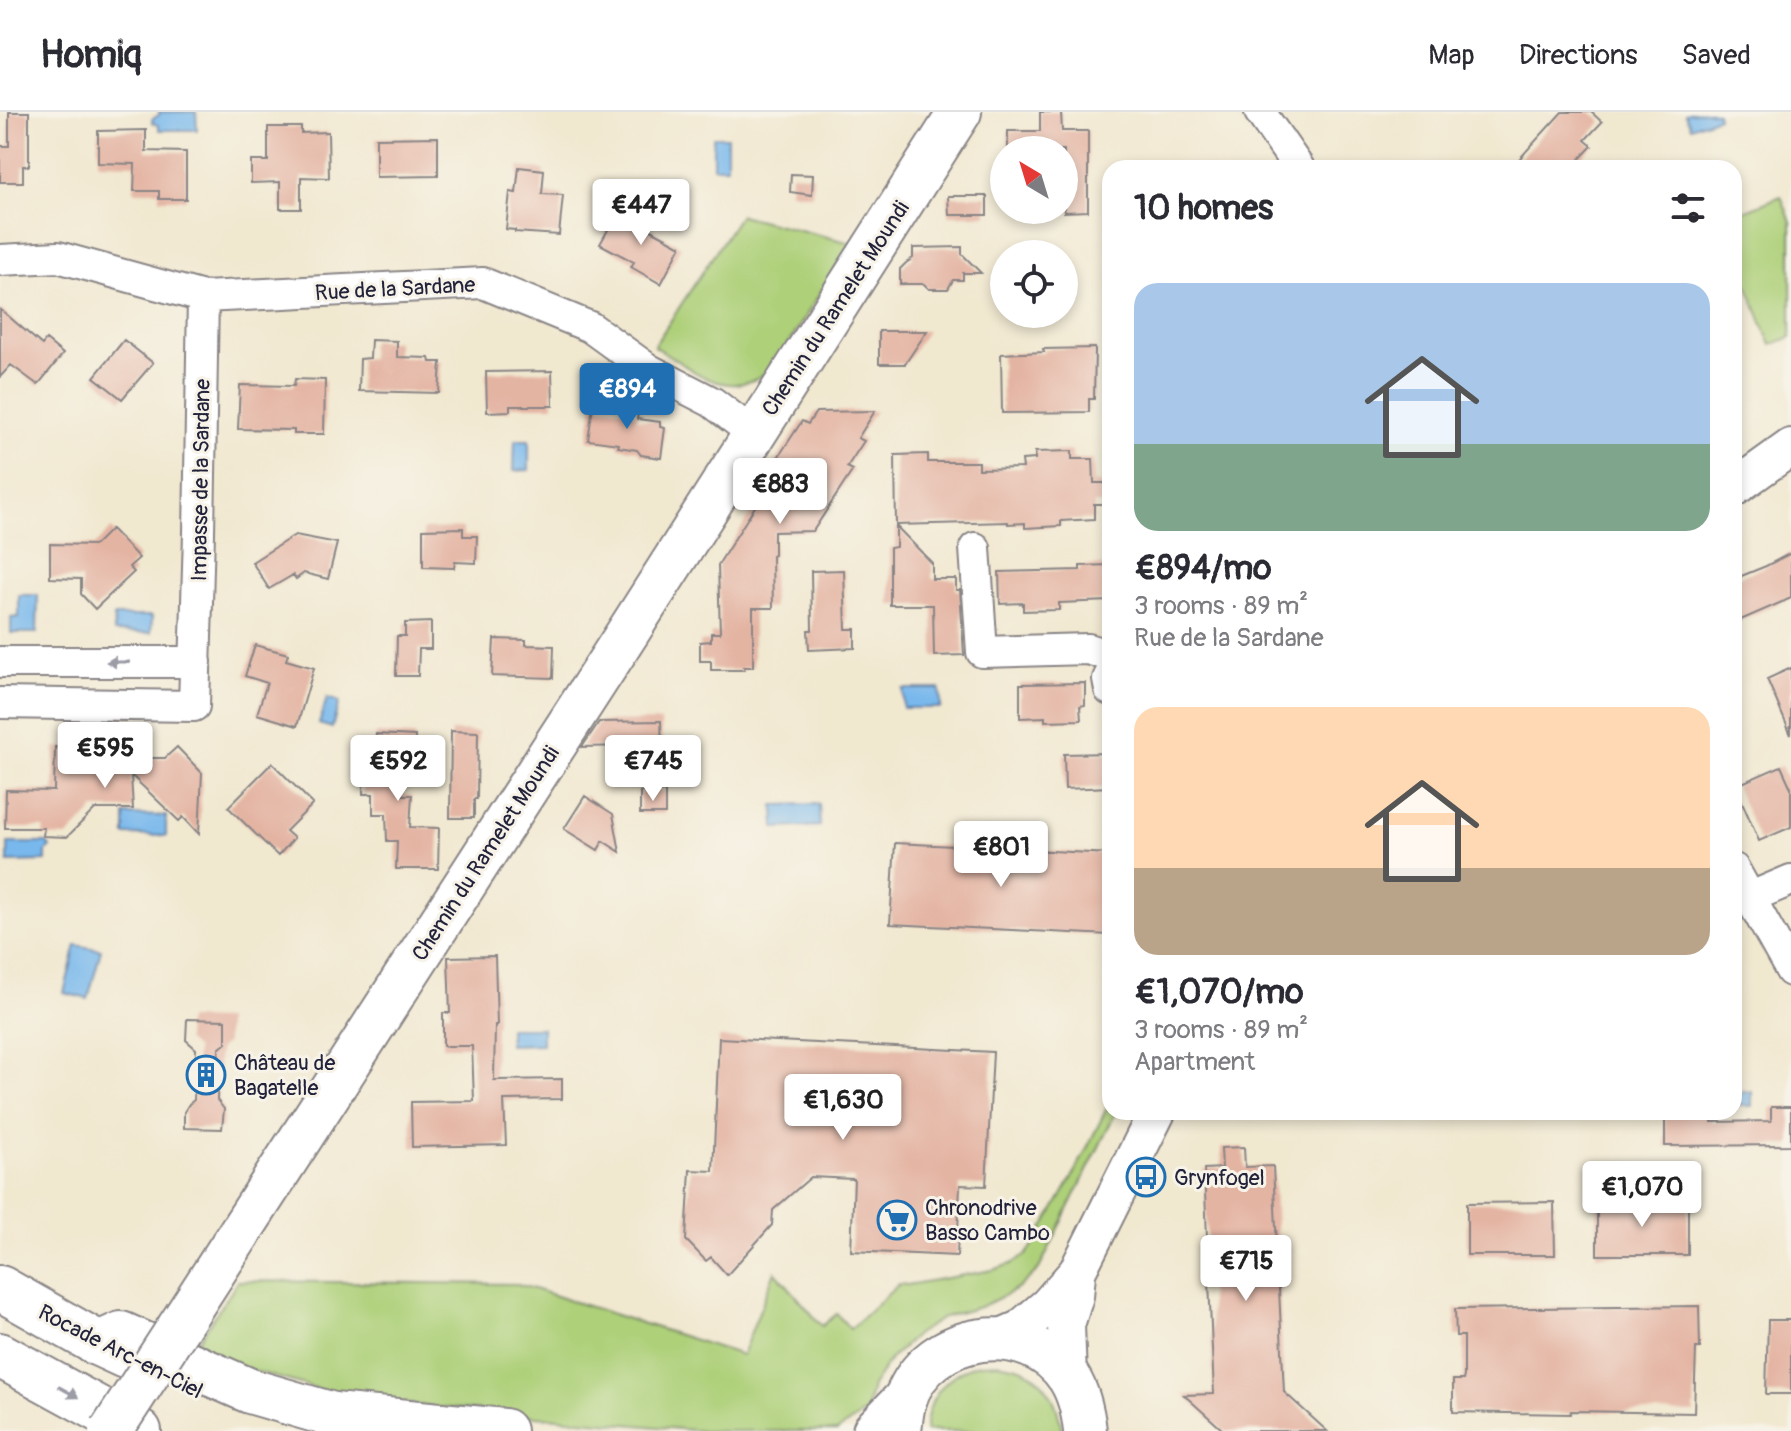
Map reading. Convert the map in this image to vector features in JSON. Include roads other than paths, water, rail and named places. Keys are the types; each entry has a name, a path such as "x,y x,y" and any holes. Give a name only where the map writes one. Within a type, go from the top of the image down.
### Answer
{"highway":[{"name":"Rocade Arc-en-Ciel","path":"0,1288 99,1344 287,1431"},
{"path":"99,1344 121,1334 250,1391 333,1415 504,1431"},
{"path":"0,1355 139,1431"}],"main road":[{"name":"Chemin du Ramelet Moundi","path":"111,1431 960,112"},
{"path":"893,1421 915,1379 931,1361 963,1343 999,1338 1026,1344 1050,1358 1068,1377 1080,1402 1085,1431"}],"street":[{"path":"1260,112 1293,160"},
{"name":"Rue de la Sardane","path":"0,260 58,257 203,297 483,283 590,327 648,369 712,402 754,434"},
{"name":"Impasse de la Sardane","path":"0,703 194,706 203,297"},
{"path":"1742,482 1791,447"},
{"path":"975,548 982,652 1088,649 1102,653"},
{"path":"0,662 196,662"},
{"path":"1751,897 1791,880"},
{"path":"1742,882 1791,971"},
{"path":"999,1338 1020,1329 1048,1305 1077,1272 1153,1120"},
{"path":"1068,1377 1066,1325 1075,1296 1077,1272"}],"water":[{"path":"159,112 196,112 197,130 159,130 152,119"},
{"path":"1717,112 1718,117 1691,127 1685,114"},
{"path":"713,137 727,137 727,167 713,167"},
{"path":"515,440 529,440 529,470 514,471"},
{"path":"19,595 38,595 37,633 11,633 11,618 19,617"},
{"path":"114,616 152,616 151,633 114,632"},
{"path":"903,689 940,689 941,708 903,708"},
{"path":"327,698 339,702 332,728 319,724"},
{"path":"819,804 820,826 775,828 774,805"},
{"path":"125,815 166,816 166,836 125,835"},
{"path":"8,843 47,843 50,847 46,852 46,861 8,862"},
{"path":"76,945 101,950 88,999 64,993"},
{"path":"509,1028 542,1028 542,1044 509,1045"},
{"path":"1742,1092 1752,1092 1752,1106 1742,1106"}],"place":[{"name":"Château de Bagatelle","path":"206,1075"},
{"name":"Grynfogel","path":"1146,1177"},
{"name":"Chronodrive Basso Cambo","path":"897,1220"}]}
